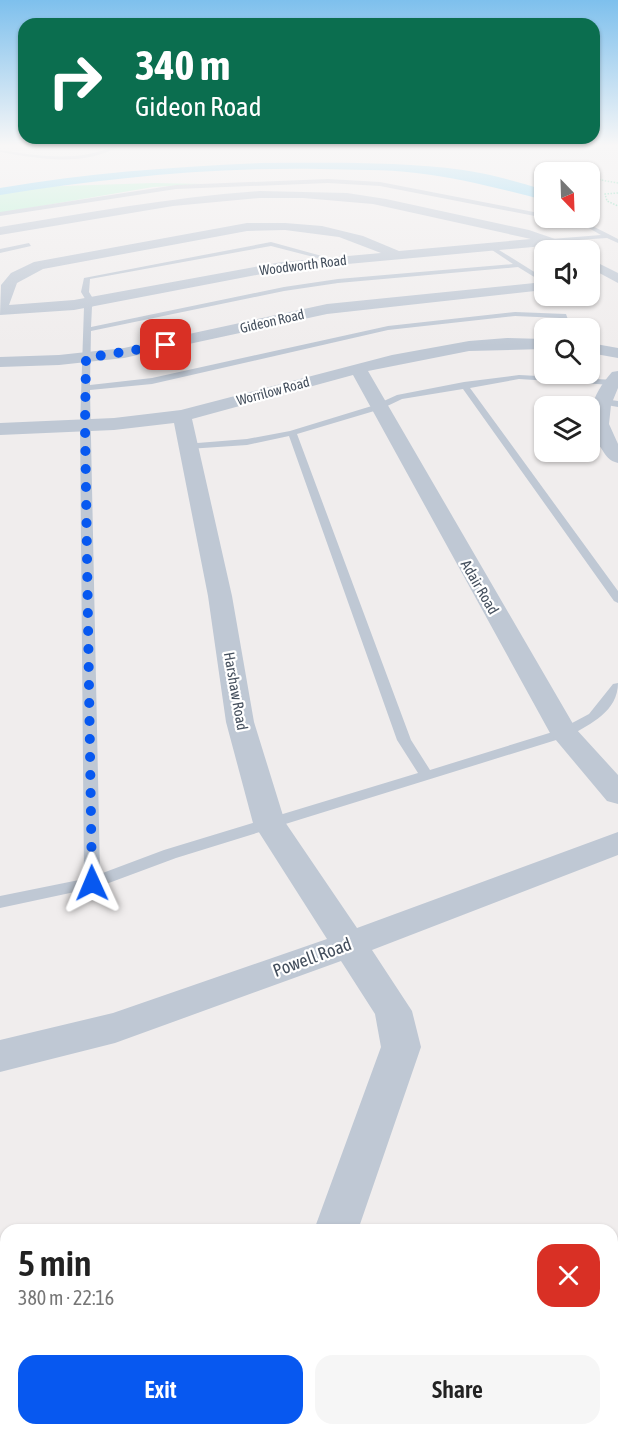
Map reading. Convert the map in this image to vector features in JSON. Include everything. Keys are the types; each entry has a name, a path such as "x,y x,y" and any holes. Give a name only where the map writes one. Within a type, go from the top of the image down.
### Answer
{"street":[{"path":"0,231 121,212"},
{"path":"427,212 508,228 547,240"},
{"path":"107,214 127,223"},
{"path":"0,309 5,281 39,265 247,227 299,226 323,229 363,240 395,255"},
{"path":"146,232 166,241"},
{"name":"Woodworth Road","path":"0,309 91,302 219,276 337,261 534,243"},
{"path":"600,269 618,279"},
{"path":"600,281 618,279"},
{"name":"Gideon Road","path":"0,362 86,358 166,345 327,309 534,287"},
{"name":"Worrilow Road","path":"0,429 137,422 182,416 358,369 451,349 495,344 534,344"},
{"path":"600,350 618,353"},
{"name":"Adair Road","path":"358,369 564,733 618,794"},
{"path":"615,379 606,391 611,403 599,425 610,448 618,457"},
{"name":"Harshaw Road","path":"182,416 220,596 240,722 269,823 393,1011 401,1047 338,1224"},
{"name":"Powell Road","path":"0,1056 115,1028 348,945 618,843"}],"lane":[{"path":"102,212 107,214"},
{"path":"593,228 618,241"},
{"name":"Woodworth Road","path":"562,240 608,236"},
{"path":"92,883 85,425 88,307 91,302 85,292 87,278 271,244 337,261"},
{"path":"0,251 29,245"},
{"path":"491,247 534,274"},
{"path":"87,330 295,287 520,265"},
{"path":"86,388 152,381 388,328 515,314 563,316 564,318"},
{"path":"188,446 247,442 292,433 378,407 400,397 519,377 615,379"},
{"path":"464,386 618,599"},
{"path":"292,433 404,740 426,775"},
{"path":"0,902 92,883 170,854 564,733 594,717 618,687"}],"route":[{"path":"92,883 86,358 166,345"}]}
